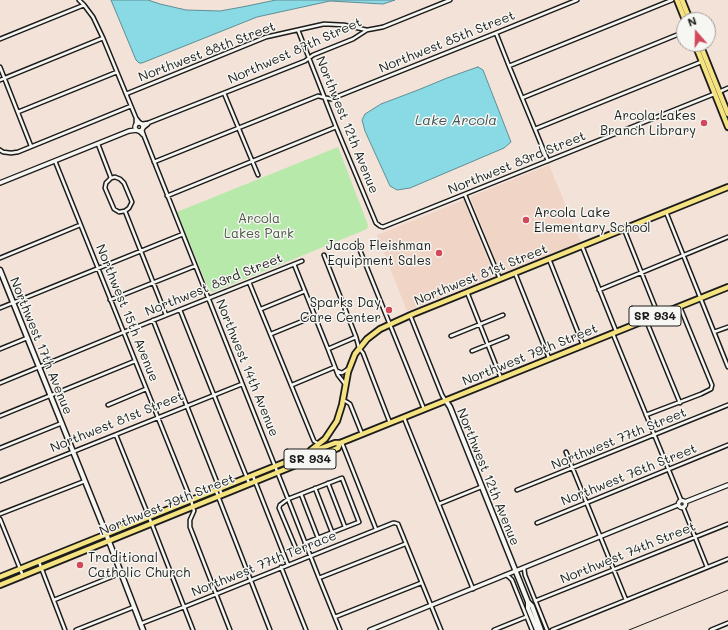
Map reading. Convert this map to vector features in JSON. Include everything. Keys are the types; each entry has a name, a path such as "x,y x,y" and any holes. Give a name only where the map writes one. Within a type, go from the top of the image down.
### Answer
{"main road":[{"path":"677,0 682,12"},
{"path":"682,0 687,12"},
{"path":"698,52 728,114"},
{"path":"703,52 728,127"},
{"name":"Northwest 81st Street","path":"308,453 319,445 335,425 340,414 349,368 359,348 376,332 410,315 728,187"},
{"name":"Northwest 17th Avenue","path":"0,270 109,541 143,630"},
{"name":"Northwest 79th Street","path":"0,577 247,477 335,443 341,443 404,418 728,287"},
{"name":"Northwest 12th Avenue","path":"446,401 450,407 528,602 532,606 531,610 537,630"},
{"name":"Northwest 79th Street","path":"0,585 278,473 338,448 341,443"},
{"name":"Northwest 12th Avenue","path":"531,610 542,630"}],"street":[{"name":"Northwest 14th Avenue","path":"79,0 93,17 103,38 154,162 340,630"},
{"name":"Northwest 87th Street","path":"139,127 309,58 353,39 367,30 383,27 450,0"},
{"name":"Northwest 85th Street","path":"154,162 318,96 331,99 577,0"},
{"path":"509,66 672,0"},
{"path":"0,39 84,5"},
{"name":"Northwest 88th Street","path":"126,94 266,37 324,24 344,25 367,30"},
{"name":"Northwest 12th Avenue","path":"298,30 376,223 380,226"},
{"path":"496,33 548,161"},
{"path":"522,98 676,35"},
{"path":"0,80 103,38"},
{"path":"535,129 702,61"},
{"path":"0,67 31,146"},
{"name":"Northwest 88th Street","path":"18,112 117,72"},
{"name":"Northwest 83rd Street","path":"380,226 383,227 465,195 728,88"},
{"path":"224,93 258,175"},
{"path":"1,151 11,153 18,152 131,106"},
{"path":"0,183 139,127"},
{"path":"167,196 336,127"},
{"path":"98,144 111,178"},
{"name":"Northwest 15th Avenue","path":"55,161 191,500 194,511 190,520 190,527 230,630"},
{"path":"115,177 124,183 132,202 129,208 125,211 119,212 114,209 105,188 106,183 111,178 115,177"},
{"path":"465,195 500,279"},
{"path":"125,211 166,315"},
{"path":"666,212 728,366"},
{"path":"0,258 80,225"},
{"path":"624,229 658,315"},
{"path":"0,308 182,234"},
{"path":"599,290 728,237"},
{"path":"358,243 424,410"},
{"path":"582,246 680,500 678,505"},
{"path":"324,255 359,348 363,353 390,423"},
{"path":"549,259 583,345"},
{"name":"Northwest 83rd Street","path":"0,383 302,261"},
{"path":"294,264 338,375 346,384"},
{"path":"110,300 195,266"},
{"path":"515,273 549,359"},
{"path":"249,282 314,441 319,445"},
{"path":"260,309 305,291"},
{"path":"467,292 501,379"},
{"path":"646,415 701,394 710,389 712,385 680,306"},
{"path":"180,310 250,484"},
{"name":"Northwest 12th Avenue","path":"410,315 442,395 446,401"},
{"path":"451,336 503,315"},
{"path":"271,334 315,316"},
{"path":"153,320 270,630"},
{"path":"646,320 680,403"},
{"path":"714,332 728,327"},
{"path":"356,337 361,340 367,339"},
{"path":"328,349 356,337"},
{"path":"472,351 506,337"},
{"path":"0,349 28,338"},
{"path":"0,416 135,361"},
{"path":"336,369 342,373 349,368"},
{"path":"292,385 336,369"},
{"name":"Northwest 81st Street","path":"0,481 242,384"},
{"path":"108,405 146,389"},
{"path":"343,400 350,404 363,434"},
{"name":"Northwest 77th Street","path":"517,490 728,405"},
{"path":"404,418 473,589"},
{"path":"0,448 62,423"},
{"path":"116,434 193,630"},
{"path":"341,443 376,529"},
{"name":"Northwest 76th Street","path":"537,523 728,445"},
{"path":"566,452 626,600"},
{"path":"253,475 288,565"},
{"path":"305,543 359,522 342,478 288,499 280,505 279,508 296,551 307,547"},
{"path":"0,514 85,481"},
{"path":"328,483 345,527"},
{"path":"680,500 684,500 685,502 728,485"},
{"path":"439,504 482,487"},
{"path":"315,488 332,532"},
{"path":"301,494 318,538"},
{"path":"685,502 683,507 707,567"},
{"path":"370,630 678,505 683,507"},
{"path":"0,519 22,576"},
{"name":"Northwest 77th Terrace","path":"140,624 393,523 398,524 405,544"},
{"name":"Northwest 74th Street","path":"535,600 728,524"},
{"path":"319,578 405,544 441,630"},
{"path":"552,630 728,559"},
{"path":"39,562 65,630"},
{"path":"281,567 306,630"},
{"path":"524,568 524,575 547,630"},
{"path":"54,600 121,573"},
{"path":"506,575 512,580 532,630"},
{"path":"335,617 422,583"},
{"path":"76,630 134,607"},
{"path":"494,630 526,617"},
{"path":"711,630 728,623"}],"shaded area":[{"name":"Arcola Lake Elementary School","path":"549,165 581,242 501,273 471,197"},
{"path":"464,200 494,276 407,311 377,235"}],"green space":[{"name":"Arcola Lakes Park","path":"338,147 368,225 367,229 213,292 209,290 177,212"}],"water":[{"path":"111,0 148,0 186,10 220,11 276,0 395,0 383,4 330,1 257,17 139,63 136,60"},
{"name":"Lake Arcola","path":"478,67 483,70 511,142 504,148 410,188 397,190 390,186 365,131 362,120 365,114 381,104"}],"railway":[{"path":"629,630 728,590"}],"place":[{"name":"Arcola Lakes Branch Library","path":"704,123"},
{"name":"Arcola Lake Elementary School","path":"526,220"},
{"name":"Jacob Fleishman Equipment Sales","path":"439,253"},
{"name":"Sparks Day Care Center","path":"389,310"},
{"name":"Traditional Catholic Church","path":"80,565"}]}
